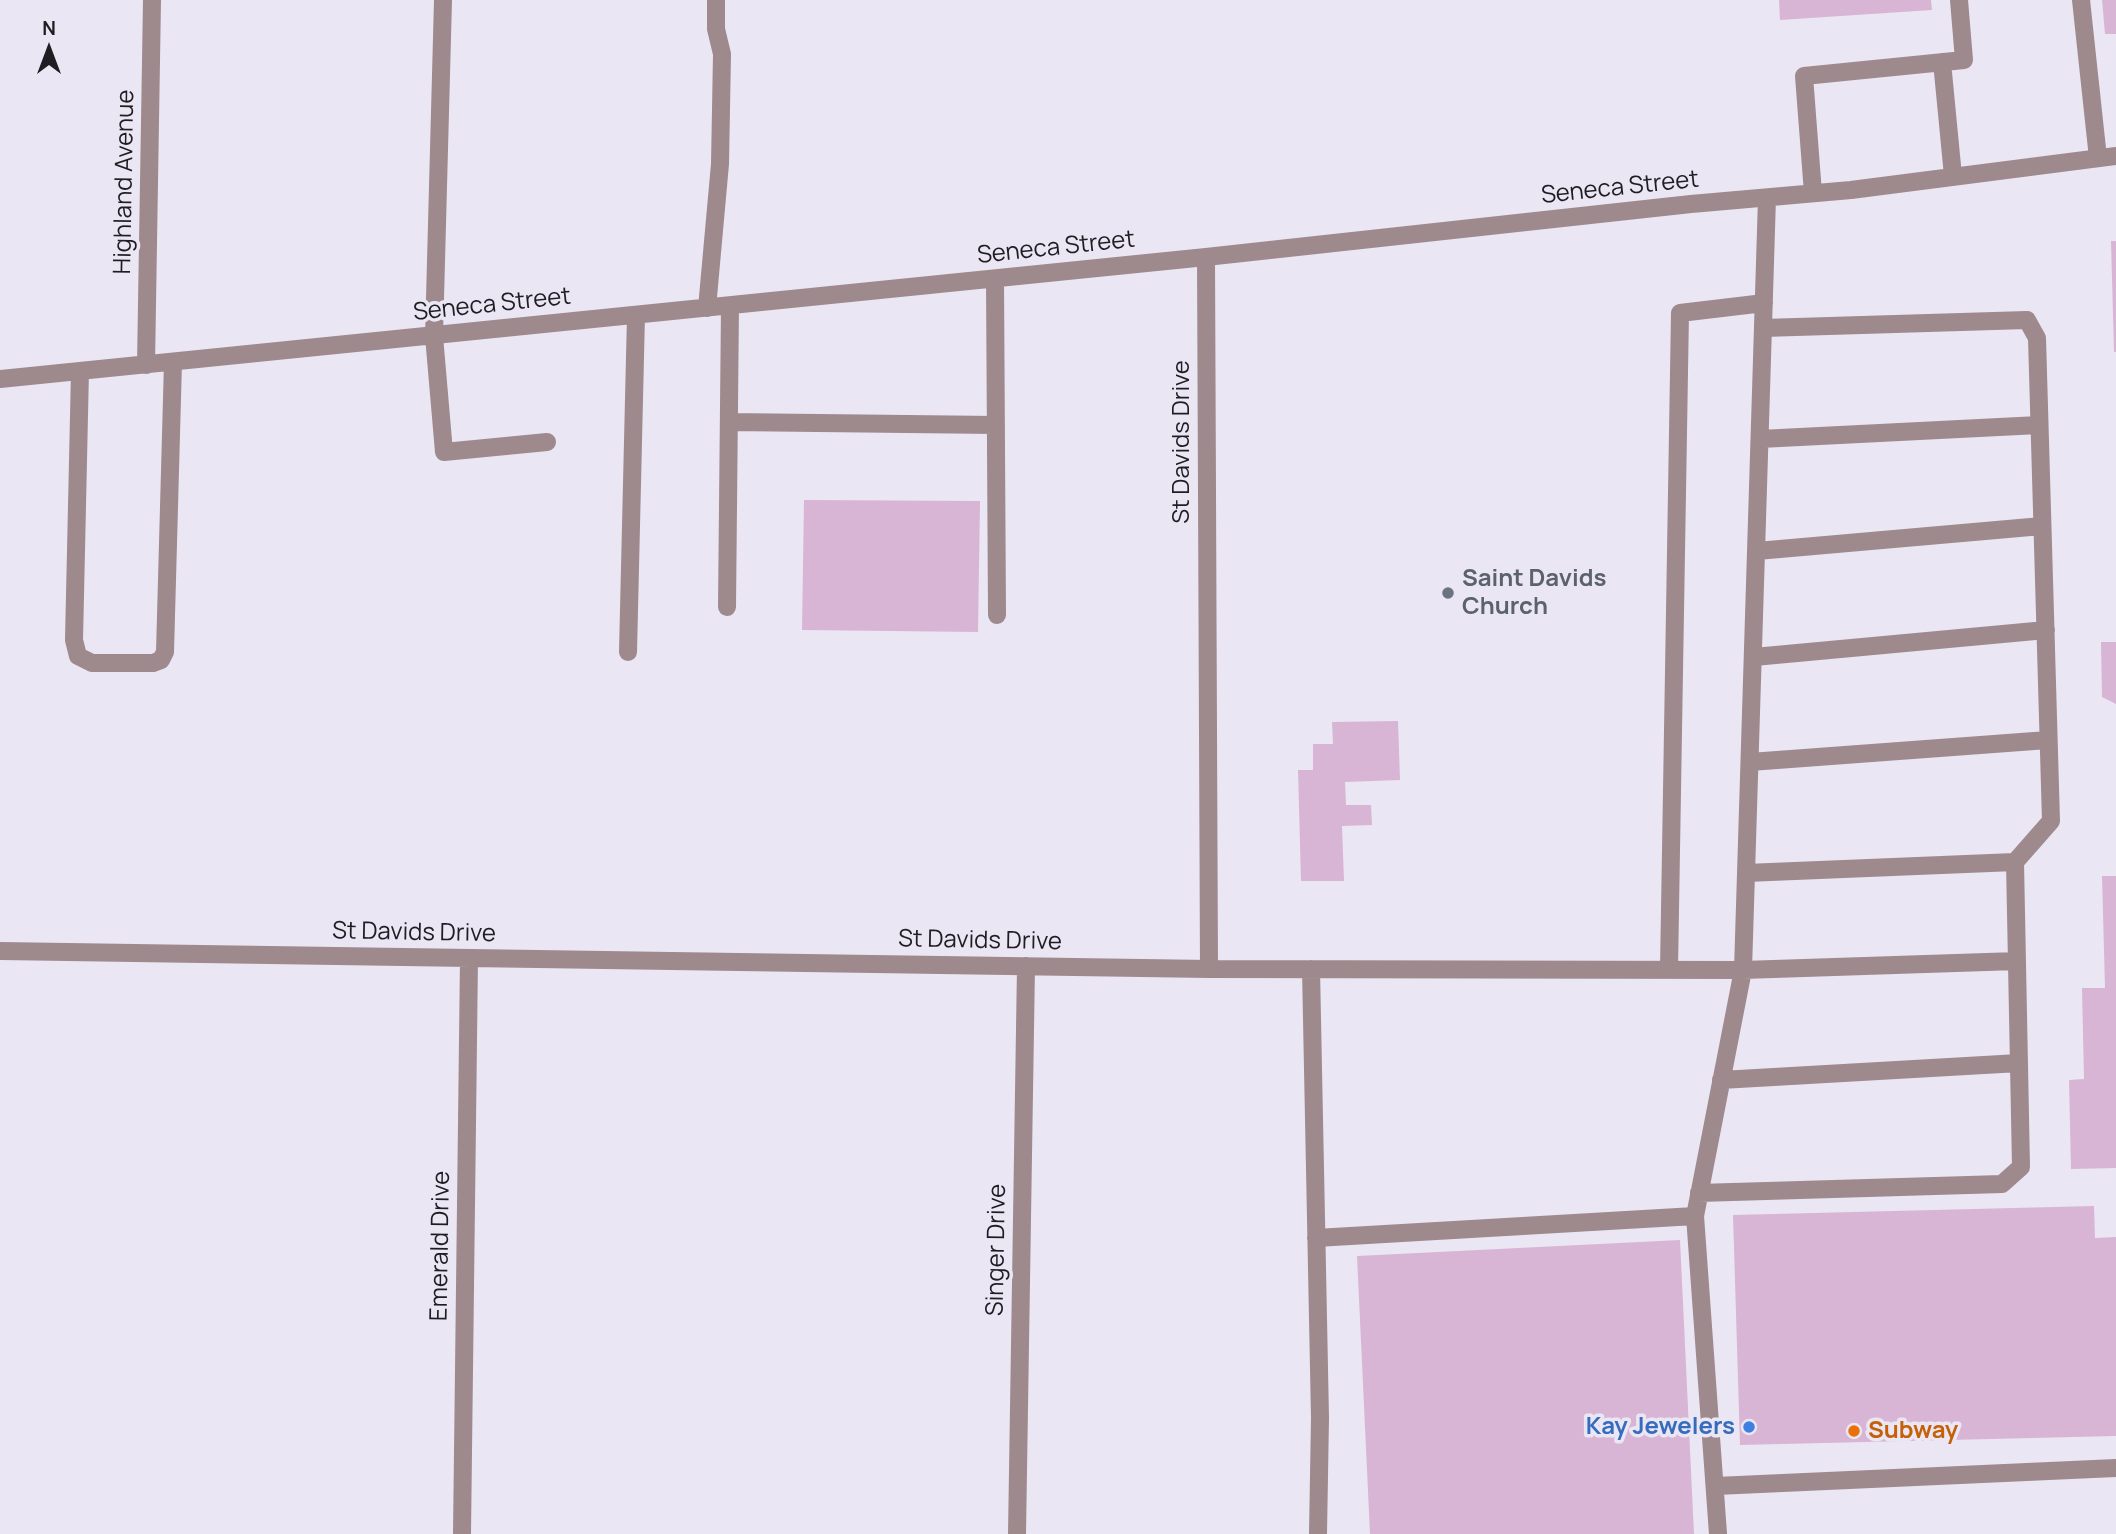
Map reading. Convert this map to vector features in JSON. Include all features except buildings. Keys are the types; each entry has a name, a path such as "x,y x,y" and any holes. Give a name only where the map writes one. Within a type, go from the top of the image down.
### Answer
{"street":[{"name":"Highland Avenue","path":"146,365 152,0"},
{"path":"443,0 434,336 444,452 547,442"},
{"path":"707,308 720,164 722,54 716,29 716,0"},
{"path":"1813,193 1804,76 1964,60 1959,0"},
{"path":"2081,0 2107,157"},
{"path":"1942,62 1953,176"},
{"name":"Seneca Street","path":"0,379 1767,198 2107,157"},
{"path":"1718,1534 1695,1216 1743,971 1767,198"},
{"name":"St Davids Drive","path":"0,951 1209,969 1206,257"},
{"path":"995,279 997,615"},
{"path":"1669,971 1681,313 1764,303"},
{"path":"727,607 730,306"},
{"path":"628,652 636,315"},
{"path":"1699,1194 2002,1184 2021,1167 2015,862 2051,821 2037,338 2027,320 1763,328"},
{"path":"80,371 74,640 78,656 92,663 153,663 161,660 165,652 173,362"},
{"path":"729,422 996,425"},
{"path":"1760,439 2039,425"},
{"path":"1757,551 2042,526"},
{"path":"1754,657 2046,630"},
{"path":"1751,762 2048,740"},
{"path":"1746,873 2015,862"},
{"name":"Emerald Drive","path":"462,1534 469,958"},
{"path":"1209,969 1743,971 2017,961"},
{"name":"Singer Drive","path":"1017,1534 1026,966"},
{"path":"1311,969 1320,1418 1318,1534"},
{"path":"1721,1080 2019,1063"},
{"path":"1316,1238 1695,1216"},
{"path":"1716,1486 2116,1468"}],"place":[{"name":"Saint Davids Church","path":"1448,593"},
{"name":"Kay Jewelers","path":"1749,1427"},
{"name":"Subway","path":"1854,1431"}]}
